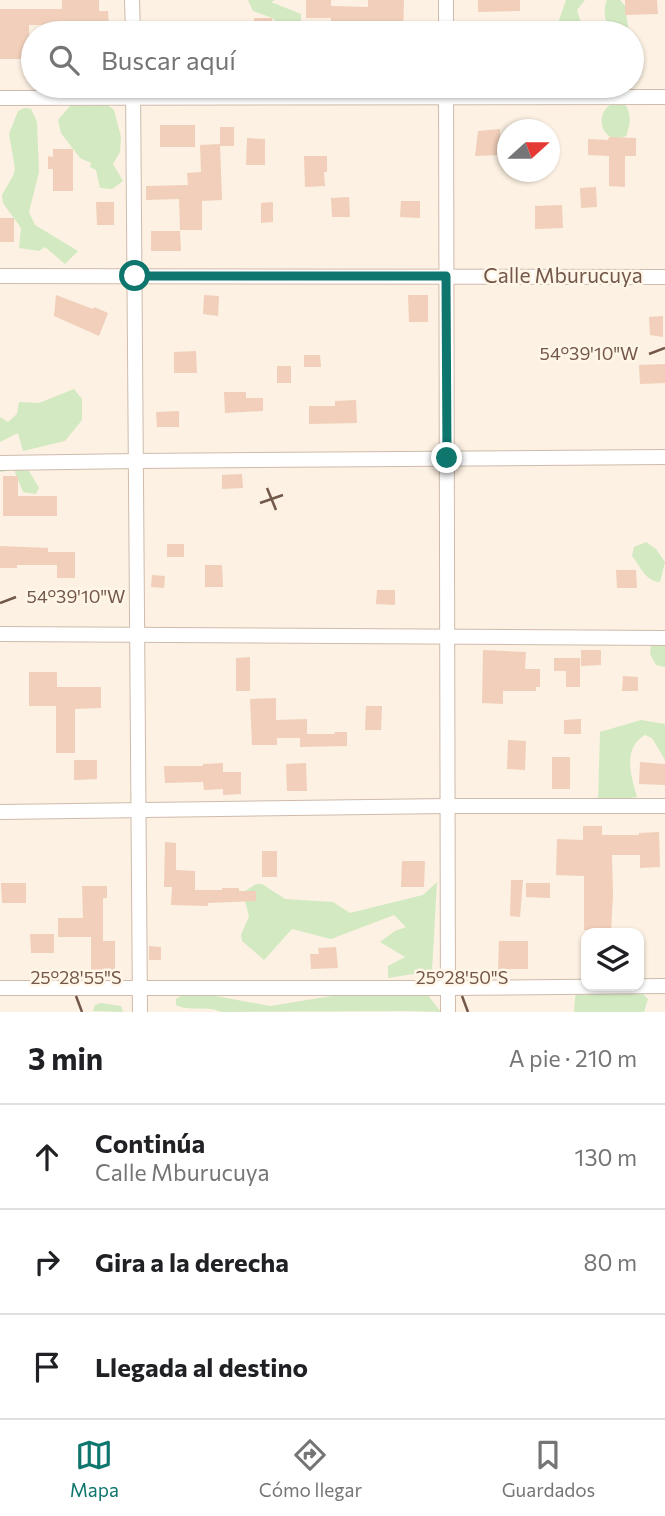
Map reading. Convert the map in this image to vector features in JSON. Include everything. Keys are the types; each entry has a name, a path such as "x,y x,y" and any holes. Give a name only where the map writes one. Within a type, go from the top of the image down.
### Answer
{"street":[{"path":"132,0 133,21"},
{"path":"446,0 446,21"},
{"path":"0,98 21,97"},
{"path":"644,97 665,97"},
{"path":"133,98 140,1012"},
{"path":"446,98 448,1012"},
{"name":"Calle Mburucuya","path":"0,276 665,277"},
{"path":"0,463 665,457"},
{"path":"0,634 665,638"},
{"path":"0,812 665,806"},
{"path":"0,988 665,986"}],"green space":[{"path":"248,0 275,0 271,2 301,14 301,21 276,21 253,11"},
{"path":"566,0 585,0 577,10 581,21 559,21"},
{"path":"607,0 620,0 625,6 627,21 606,21"},
{"path":"622,100 628,109 630,122 626,136 617,138 604,131 602,117 605,109 612,103"},
{"path":"104,102 114,110 121,137 120,152 113,164 123,181 112,189 100,188 96,170 90,167 91,163 80,158 61,133 58,120 71,105"},
{"path":"31,109 37,122 39,172 29,212 35,225 78,251 65,264 45,247 39,251 19,248 21,228 3,203 2,195 15,168 9,134 18,111"},
{"path":"74,389 82,399 82,420 65,441 23,451 18,433 0,442 0,417 8,422 17,414 19,402 39,403"},
{"path":"0,465 29,471 39,488 36,494 23,492 14,470 0,472"},
{"path":"646,542 656,549 665,562 660,582 647,576 632,556 634,547"},
{"path":"665,631 665,667 656,665 650,654 652,632"},
{"path":"641,720 665,724 665,760 652,738 645,735 633,747 631,755 631,772 637,797 598,803 600,732"},
{"path":"437,882 432,971 388,978 388,966 405,957 380,942 406,927 394,915 331,939 292,929 264,960 242,941 241,935 249,916 245,891 256,884 262,884 285,899 333,902 350,913 423,895"},
{"path":"576,990 630,991 643,994 648,999 644,1012 575,1012"},
{"path":"363,991 427,994 441,1012 221,1012 176,1005 176,999 187,992 270,1006"},
{"path":"101,1003 121,1006 123,1012 93,1011 95,1005"}],"building":[{"path":"62,0 99,0 99,11 108,11 109,21 21,21 21,59 0,59 0,9 62,9"},
{"path":"306,0 331,0 331,18 306,18"},
{"path":"368,0 404,0 403,21 331,21 331,6 368,7"},
{"path":"478,0 520,0 520,11 478,12"},
{"path":"625,0 657,0 658,14 625,15"},
{"path":"254,18 272,18 272,21 254,21"},
{"path":"160,125 195,125 195,147 160,147"},
{"path":"220,127 234,127 234,146 220,146"},
{"path":"497,129 497,155 475,156 478,131"},
{"path":"609,137 636,138 636,156 625,156 625,187 609,186 609,156 588,155 588,139 608,140"},
{"path":"247,138 265,139 265,165 246,165"},
{"path":"220,144 222,200 202,201 202,230 180,230 179,199 146,200 146,186 188,185 187,173 201,172 200,145"},
{"path":"53,149 73,149 73,191 53,191 53,169 48,169 48,156 53,157"},
{"path":"304,156 327,156 325,186 305,187"},
{"path":"596,187 597,207 581,208 580,188"},
{"path":"349,197 350,217 332,217 331,198"},
{"path":"401,201 420,201 420,218 400,217"},
{"path":"96,202 114,202 114,225 97,225"},
{"path":"273,202 273,222 261,223 261,203"},
{"path":"562,205 563,228 535,229 535,206"},
{"path":"0,218 14,218 14,242 0,242"},
{"path":"151,231 180,231 181,251 151,251"},
{"path":"56,295 108,313 99,336 54,316"},
{"path":"204,295 219,296 218,316 203,314"},
{"path":"408,295 428,295 428,322 409,322"},
{"path":"663,316 663,337 650,335 649,317"},
{"path":"196,351 197,373 174,373 174,352"},
{"path":"304,355 320,355 321,367 304,367"},
{"path":"665,364 665,383 640,384 639,365"},
{"path":"277,366 291,366 291,383 277,383"},
{"path":"224,392 246,392 246,398 263,398 263,411 225,413"},
{"path":"356,400 357,423 309,424 309,406 335,406 335,401"},
{"path":"179,411 179,427 157,427 156,412"},
{"path":"242,474 243,488 222,489 222,475"},
{"path":"3,476 18,476 18,496 57,496 57,516 3,516"},
{"path":"167,544 184,544 184,557 167,557"},
{"path":"0,546 48,548 48,552 75,552 75,578 57,578 57,565 17,565 17,568 0,568"},
{"path":"205,565 222,565 223,587 205,587"},
{"path":"616,570 636,570 637,588 617,588"},
{"path":"152,575 165,576 164,588 151,587"},
{"path":"377,590 395,590 395,605 376,604"},
{"path":"483,650 526,652 525,669 540,669 540,687 536,687 536,691 503,691 503,704 482,703"},
{"path":"581,650 601,650 601,665 581,666"},
{"path":"250,657 250,691 236,691 236,658"},
{"path":"554,658 580,658 580,687 566,687 566,671 554,671"},
{"path":"29,672 57,672 57,687 101,687 101,708 75,709 75,753 56,753 56,706 29,706"},
{"path":"623,676 638,677 638,691 622,691"},
{"path":"276,698 276,720 307,719 307,734 347,732 347,746 300,747 300,738 277,738 277,745 252,745 250,699"},
{"path":"366,706 382,706 381,730 365,730"},
{"path":"581,719 581,734 564,734 564,720"},
{"path":"508,740 526,741 525,770 507,769"},
{"path":"552,757 570,757 570,789 552,789"},
{"path":"74,760 97,760 97,779 74,780"},
{"path":"640,762 665,764 665,785 639,784"},
{"path":"223,763 223,772 241,772 241,794 223,795 223,789 204,790 203,782 165,783 164,766"},
{"path":"306,763 307,791 287,791 286,764"},
{"path":"583,826 602,826 602,835 659,832 660,867 640,868 640,855 612,855 611,928 584,928 584,876 556,875 557,839 583,840"},
{"path":"165,842 176,843 176,870 195,871 195,890 239,888 239,891 256,891 256,901 208,903 208,906 171,905 172,887 164,887"},
{"path":"262,851 277,851 277,877 262,877"},
{"path":"402,861 425,861 424,887 401,887"},
{"path":"511,880 523,880 520,917 510,916"},
{"path":"1,883 26,883 26,903 2,903"},
{"path":"526,883 550,883 550,898 526,897"},
{"path":"82,886 107,886 107,898 103,898 103,941 115,941 115,974 91,974 91,937 58,937 58,918 83,918"},
{"path":"30,934 54,934 54,953 31,953"},
{"path":"499,941 528,941 528,969 498,969"},
{"path":"149,946 161,947 161,960 149,960"},
{"path":"336,947 338,968 311,969 310,954 319,954 318,948"}],"route":[{"path":"135,276 446,276 447,458"}]}
